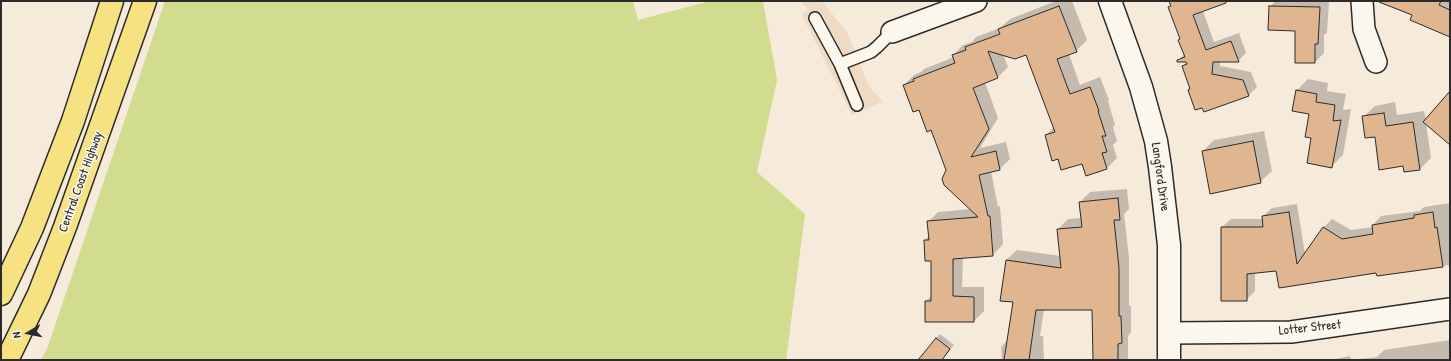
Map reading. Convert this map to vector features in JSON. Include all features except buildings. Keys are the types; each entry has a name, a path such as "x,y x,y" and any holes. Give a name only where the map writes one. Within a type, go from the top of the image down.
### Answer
{"highway":[{"path":"89,72 91,20 97,1"},
{"path":"1,294 32,228 73,121 112,1"},
{"name":"Central Coast Highway","path":"7,360 39,294 65,227 145,1"}],"street":[{"path":"892,32 976,1"},
{"name":"Langford Drive","path":"1110,1 1141,87 1156,141 1169,245 1169,360"},
{"path":"1362,1 1364,30 1376,62"},
{"name":"Lotter Street","path":"1169,333 1291,332 1450,310"}],"lane":[{"path":"815,18 840,64 858,105"},
{"path":"840,64 870,52 892,32"}],"shaded area":[{"path":"800,1 822,1 847,32 869,86 883,102 852,115 802,15 808,10"}],"green space":[{"path":"165,1 633,1 638,20 710,1 763,1 777,80 757,172 805,214 786,360 41,360 47,349"}]}
